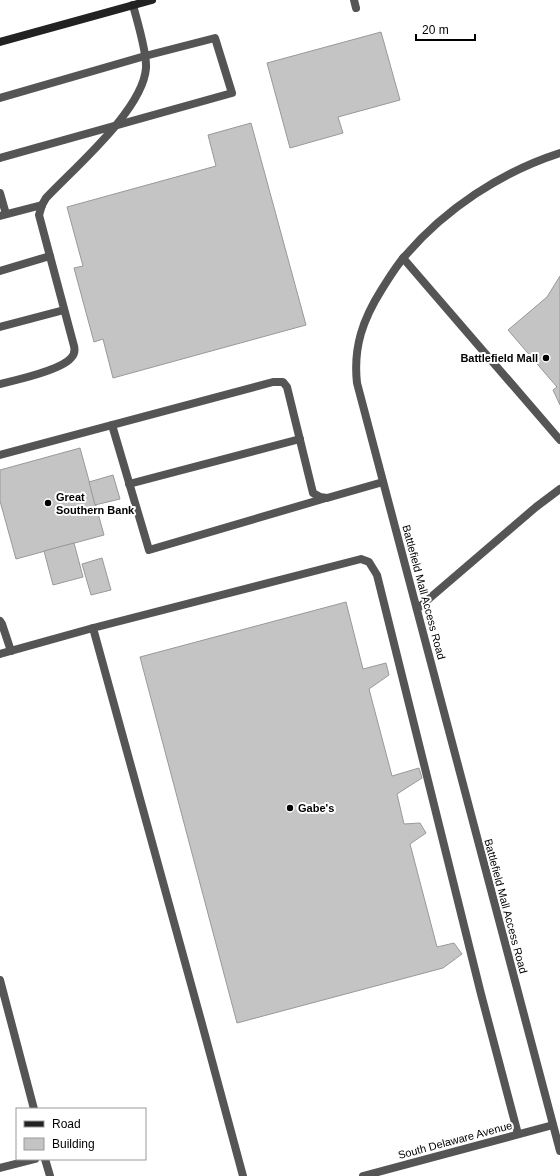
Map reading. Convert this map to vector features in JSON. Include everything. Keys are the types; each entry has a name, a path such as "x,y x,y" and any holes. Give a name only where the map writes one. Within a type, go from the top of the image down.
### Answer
{"main road":[{"path":"0,42 127,4 152,0"}],"street":[{"path":"0,384 38,374 59,366 72,357 75,352 39,215 42,205 52,192 101,143 131,106 142,86 146,69 145,56 127,4"},
{"path":"0,98 145,56 215,38 232,93 0,158"},
{"name":"Battlefield Mall Access Road","path":"560,153 521,168 477,194 448,214 424,235 403,258 372,305 363,326 356,355 358,383 383,482 560,1151"},
{"path":"0,193 3,215 42,205"},
{"path":"0,271 50,256"},
{"path":"403,258 560,440"},
{"path":"0,327 64,310"},
{"path":"0,455 273,382 283,382 287,387 313,493 320,498 327,498"},
{"path":"112,425 149,550 383,482"},
{"path":"129,484 300,439"},
{"path":"417,610 536,507 560,489"},
{"path":"0,654 93,628 361,559 369,562 377,575 481,994 518,1134"},
{"path":"0,621 11,651"},
{"path":"93,628 243,1176"},
{"path":"0,980 34,1108"},
{"name":"South Delaware Avenue","path":"363,1176 553,1124"},
{"path":"0,1168 31,1160"},
{"path":"45,1160 50,1176"}],"building":[{"path":"381,32 400,100 338,117 343,133 290,148 267,63"},
{"path":"251,123 306,325 113,378 103,339 94,342 74,268 83,266 67,207 216,166 208,135"},
{"name":"Battlefield Mall","path":"560,276 560,405 553,390 557,387 508,330 547,297"},
{"name":"Great Southern Bank","path":"80,448 104,535 16,559 0,501 0,470"},
{"path":"113,475 120,499 95,505 89,482"},
{"path":"74,543 83,577 53,585 44,551"},
{"path":"102,558 111,590 91,595 82,564"},
{"name":"Gabe's","path":"346,602 363,669 386,663 389,675 369,689 392,776 419,768 422,778 397,794 404,824 420,823 426,833 410,844 437,947 454,943 462,954 443,968 237,1023 140,657"}],"place":[{"name":"Battlefield Mall","path":"546,358"},
{"name":"Great Southern Bank","path":"48,503"},
{"name":"Gabe's","path":"290,808"}]}
